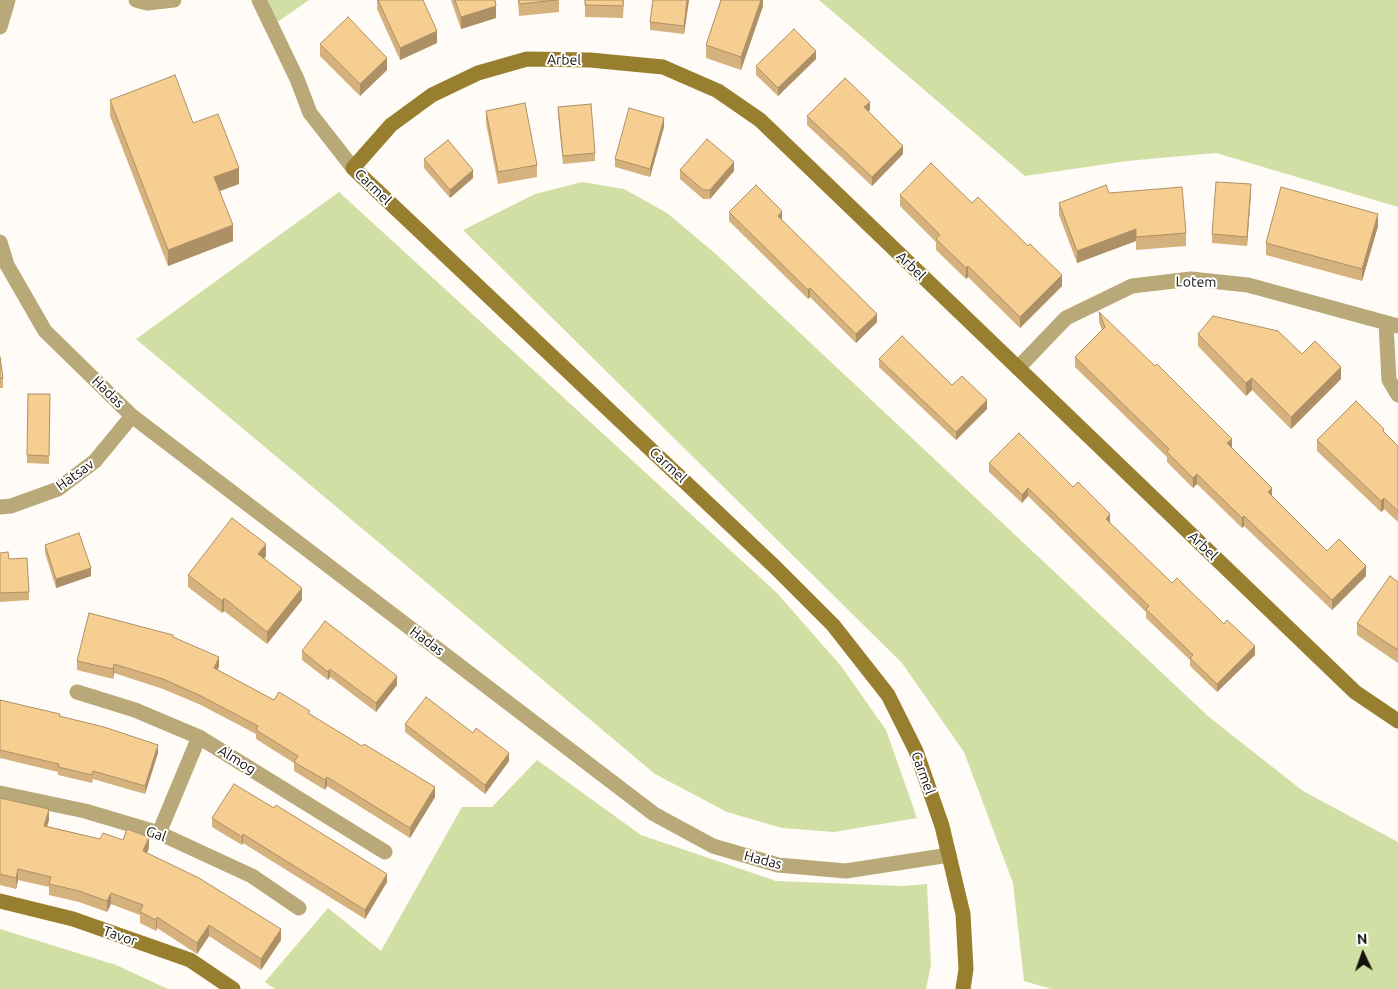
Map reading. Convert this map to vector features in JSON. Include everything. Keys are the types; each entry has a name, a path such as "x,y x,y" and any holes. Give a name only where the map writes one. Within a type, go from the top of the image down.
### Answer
{"street":[{"path":"0,27 8,0"},
{"path":"136,0 147,2 174,0"},
{"name":"Carmel","path":"259,0 297,79 310,113 353,168 775,567 833,625 888,695 916,751 942,826 963,914 966,968 963,989"},
{"name":"Arbel","path":"353,168 391,125 432,95 478,73 527,60 590,60 663,67 718,91 760,120 1355,692 1398,721"},
{"name":"Hadas","path":"0,242 7,265 45,331 132,416 654,814 713,846 778,865 846,871 949,855"},
{"name":"Lotem","path":"1018,368 1066,318 1132,286 1191,279 1248,285 1392,324"},
{"path":"1392,324 1389,380 1398,395"},
{"name":"Hatsav","path":"0,507 11,506 58,489 96,461 132,416"},
{"name":"Almog","path":"77,692 135,710 199,737 386,852"},
{"path":"159,833 199,737"},
{"name":"Gal","path":"0,792 86,811 159,833 252,876 299,908"},
{"name":"Tavor","path":"0,901 74,919 190,960 233,989"}],"green space":[{"path":"267,0 309,0 276,23"},
{"path":"819,0 1398,0 1398,207 1216,153 1127,161 1025,176"},
{"path":"582,182 624,189 667,213 717,255 1209,717 1303,791 1398,842 1398,989 1051,989 1024,981 1013,883 964,752 902,663 463,230 535,194"},
{"path":"339,192 777,593 841,666 886,730 917,818 834,832 782,828 727,812 655,774 136,339"},
{"path":"537,760 641,835 776,881 904,886 927,884 931,965 926,989 275,989 265,982 328,908 381,951 462,807 492,807"},
{"path":"0,929 116,965 168,989 0,989"}],"building":[{"path":"378,0 423,0 437,31 400,48"},
{"path":"455,0 495,0 496,6 461,17"},
{"path":"519,0 557,0 519,4"},
{"path":"585,0 623,0 623,6 585,5"},
{"path":"653,0 687,0 684,26 650,22"},
{"path":"721,0 761,0 741,57 706,45"},
{"path":"348,17 387,58 360,84 320,44"},
{"path":"794,29 816,51 778,88 756,66"},
{"path":"175,75 193,123 218,114 239,168 214,177 233,225 168,250 110,100"},
{"path":"845,78 870,102 864,107 903,146 872,177 807,116"},
{"path":"525,103 537,165 498,172 486,111"},
{"path":"591,104 595,153 563,156 558,107"},
{"path":"629,108 664,118 650,169 615,159"},
{"path":"707,139 734,162 710,190 703,190 680,170"},
{"path":"448,140 473,170 450,190 424,159"},
{"path":"931,163 972,203 978,197 1028,246 1030,244 1062,275 1020,317 968,266 966,268 936,239 940,235 900,195"},
{"path":"1216,182 1251,184 1247,237 1212,234"},
{"path":"756,185 782,211 778,216 877,314 856,334 810,288 808,290 729,212"},
{"path":"1106,185 1109,193 1182,187 1186,233 1136,237 1136,229 1077,251 1059,203"},
{"path":"1281,187 1378,214 1362,269 1266,243"},
{"path":"1099,312 1155,366 1157,364 1232,439 1227,443 1272,488 1268,492 1327,551 1339,539 1366,566 1332,600 1197,474 1193,478 1167,452 1169,449 1075,357 1105,327"},
{"path":"1213,316 1278,331 1302,354 1315,341 1341,367 1291,417 1252,378 1246,383 1198,334"},
{"path":"902,336 952,385 962,376 987,400 956,432 879,359"},
{"path":"0,357 3,378 0,378"},
{"path":"28,394 50,394 49,456 27,455"},
{"path":"1356,401 1398,446 1398,511 1384,498 1381,501 1317,440"},
{"path":"1019,433 1073,487 1078,482 1110,514 1106,519 1172,583 1177,578 1224,624 1227,620 1255,646 1217,684 1190,658 1193,655 1146,609 1149,606 1028,488 1022,495 989,463"},
{"path":"232,518 266,544 258,554 302,588 267,632 224,598 222,601 188,575"},
{"path":"79,533 91,568 56,579 45,545"},
{"path":"8,552 9,559 27,558 29,592 0,593 0,553"},
{"path":"1390,576 1398,582 1398,650 1357,623"},
{"path":"89,613 173,635 173,637 219,657 214,668 274,700 279,692 310,711 308,713 362,746 364,744 435,787 410,828 327,777 325,780 294,762 298,756 256,730 258,726 201,696 163,679 114,664 113,669 77,661"},
{"path":"325,621 397,676 376,703 330,669 328,672 302,651"},
{"path":"426,697 473,733 476,728 509,753 485,785 405,724"},
{"path":"0,700 60,714 59,716 104,727 158,745 145,786 93,771 92,775 58,767 59,764 0,750"},
{"path":"234,784 274,808 276,805 387,874 365,910 243,834 242,837 212,818"},
{"path":"0,798 49,809 44,826 100,839 103,833 123,840 127,829 149,837 143,851 199,878 281,929 261,959 209,925 197,943 157,917 156,920 140,912 143,905 111,893 107,901 79,891 49,884 51,877 18,869 16,878 0,874"}]}
